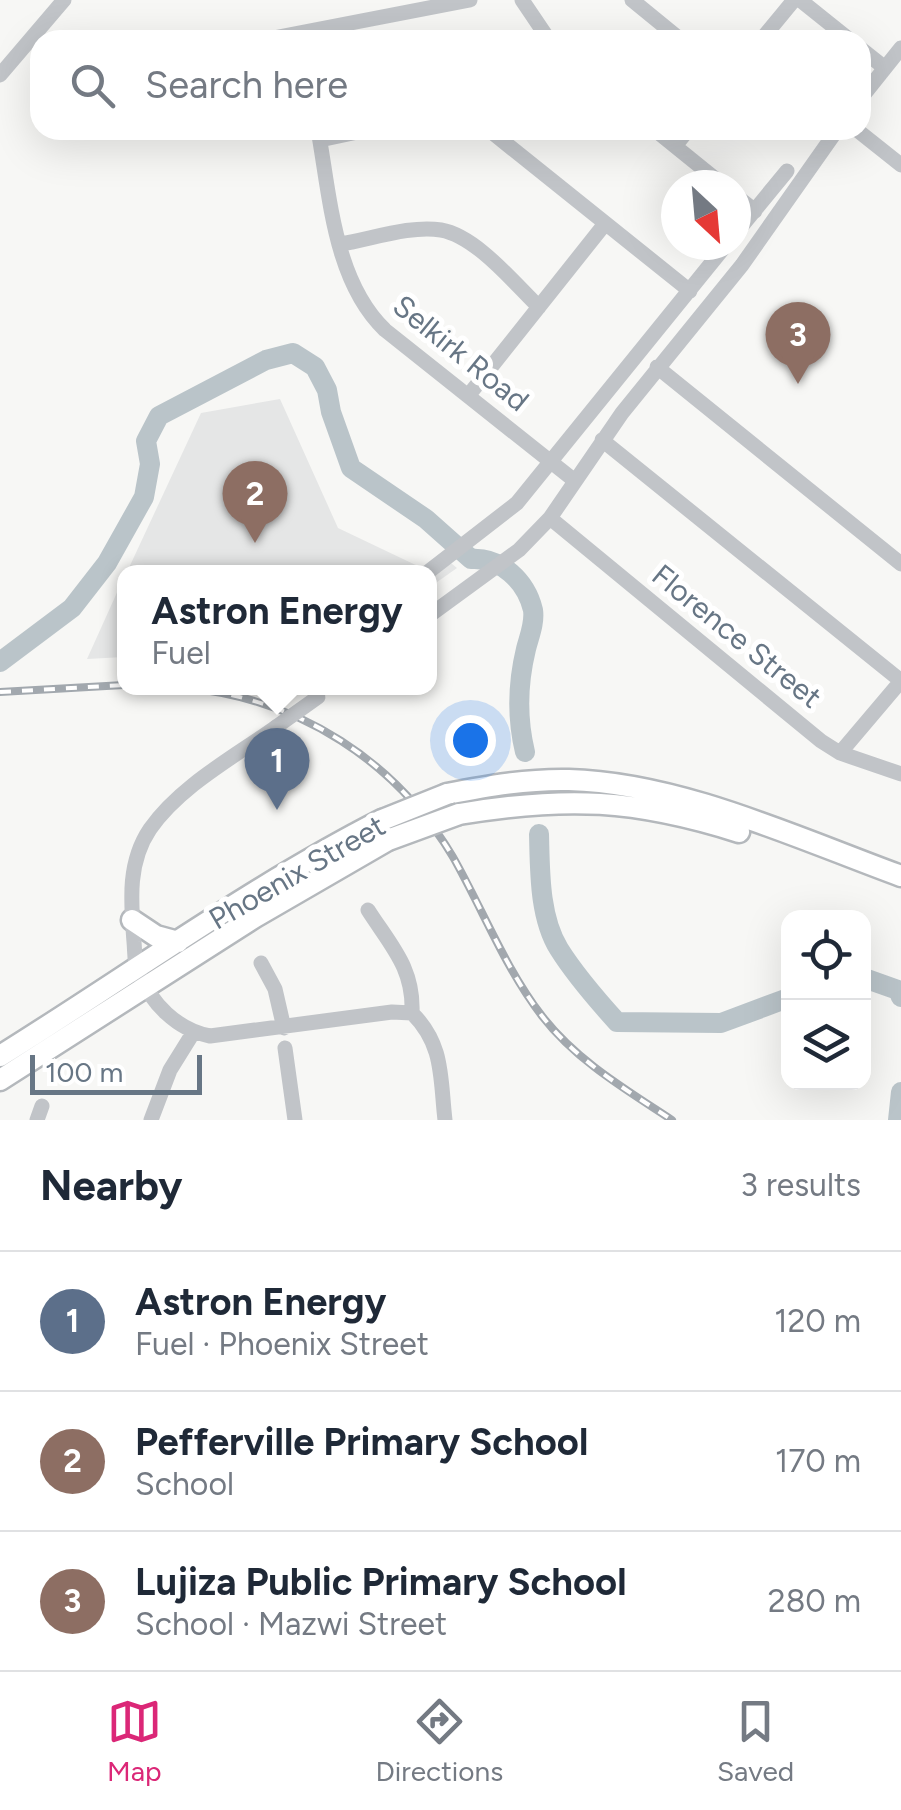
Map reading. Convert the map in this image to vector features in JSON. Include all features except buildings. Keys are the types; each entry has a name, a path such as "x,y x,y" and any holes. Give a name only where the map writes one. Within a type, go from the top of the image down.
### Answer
{"main road":[{"name":"Phoenix Street","path":"0,1056 318,878 385,830 447,794 526,780 624,785 739,824"},
{"name":"Phoenix Street","path":"0,1080 142,978 178,942 344,838 525,802 594,801 739,824"},
{"path":"739,824 901,876"},
{"path":"739,824 901,889"},
{"path":"132,920 156,936 178,942"}],"street":[{"path":"38,30 64,0"},
{"path":"329,30 470,0"},
{"path":"522,0 542,30"},
{"path":"632,0 669,30"},
{"path":"770,30 797,0 837,30"},
{"path":"0,75 30,40"},
{"path":"871,86 901,48"},
{"path":"871,57 885,68"},
{"name":"Selkirk Road","path":"320,140 341,244 358,296 374,320 575,481"},
{"path":"501,140 690,291"},
{"path":"668,140 705,170"},
{"path":"675,146 680,140"},
{"path":"437,610 500,563 550,518 602,440 742,266 830,140"},
{"path":"870,140 901,165"},
{"path":"751,215 788,171"},
{"path":"468,396 604,225"},
{"path":"341,244 425,230 456,235 498,267 539,307"},
{"path":"437,566 516,503 714,260"},
{"path":"658,367 901,564"},
{"path":"602,440 901,681 840,753"},
{"name":"Florence Street","path":"550,518 822,741 840,753 901,774"},
{"path":"320,695 179,798 151,828 135,861 132,920 142,978 168,1016 193,1032 224,1036 392,1012 412,1013"},
{"path":"368,910 410,979 412,1013 429,1030 434,1043 445,1120"},
{"path":"262,963 274,989 284,1028"},
{"path":"151,1120 170,1070 193,1032"},
{"path":"284,1048 295,1120"}],"shaded area":[{"path":"280,399 338,528 416,565 130,565 201,413"},
{"path":"446,559 457,568 437,582 437,565 433,565"},
{"path":"117,593 117,657 87,659"}],"waterway":[{"path":"0,662 72,608 107,563 144,497 150,464 146,441 159,416 266,360 293,353 315,367 327,390 351,468 426,519 471,559 492,562 511,573 525,590 533,610 520,687 525,752"},
{"path":"539,834 542,893 552,936 572,968 617,1022 721,1023 783,1000"},
{"path":"871,980 898,990 901,997"},
{"path":"898,1120 901,1092"}],"railway":[{"path":"0,692 117,685"},
{"path":"232,695 306,721 373,764 403,792 453,857 505,959 542,1016 586,1061 672,1120"}],"place":[{"name":"Lujiza Public Primary School","path":"798,384"},
{"name":"Pefferville Primary School","path":"255,543"},
{"name":"Astron Energy","path":"277,810"}]}
